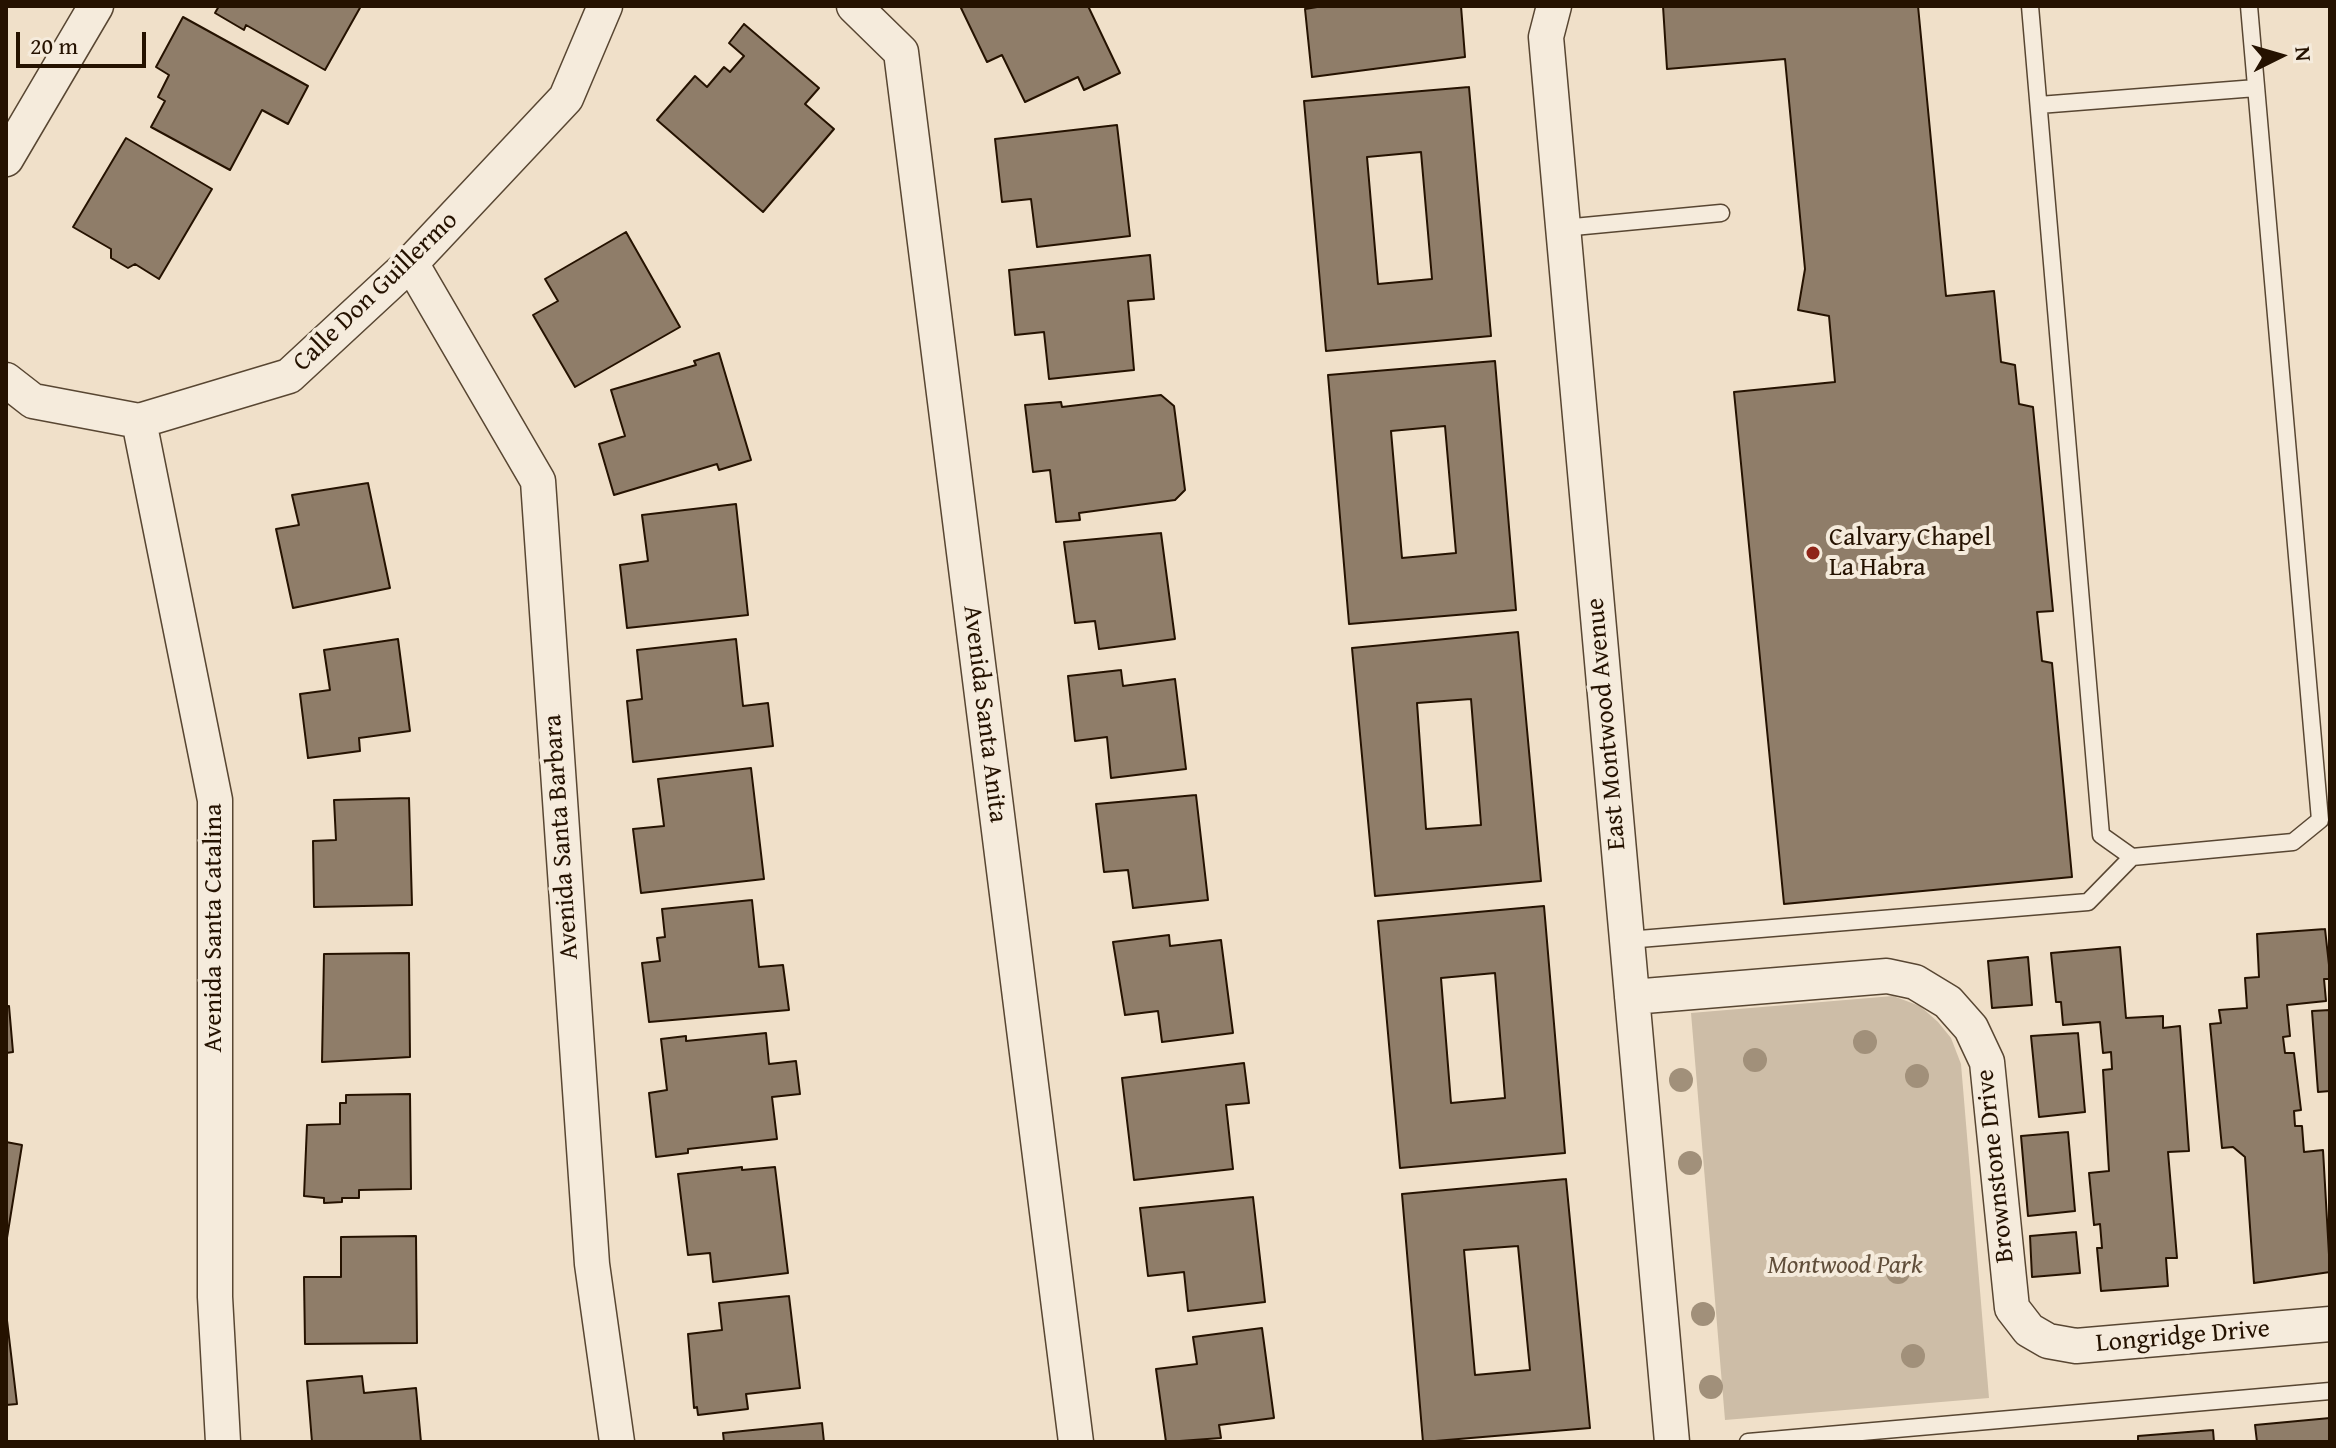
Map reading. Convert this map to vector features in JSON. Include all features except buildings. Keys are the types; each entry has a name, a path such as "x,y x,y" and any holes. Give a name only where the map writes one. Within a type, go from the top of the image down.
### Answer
{"street":[{"path":"6,159 96,6"},
{"name":"Calle Don Guillermo","path":"6,380 33,401 139,421 289,376 411,263 566,98 605,6"},
{"name":"Avenida Santa Anita","path":"854,6 901,52 1076,1442"},
{"name":"East Montwood Avenue","path":"1554,6 1546,37 1672,1442"},
{"name":"Avenida Santa Barbara","path":"411,263 538,481 592,1264 617,1442"},
{"name":"Avenida Santa Catalina","path":"139,421 215,800 215,1297 223,1442"},
{"name":"Brownstone Drive","path":"1632,997 1849,978 1901,978 1930,990 1948,1002 1981,1044 1987,1062 2010,1298 2017,1317 2038,1336"},
{"name":"Longridge Drive","path":"2038,1336 2076,1346 2330,1324"}],"lane":[{"path":"2030,6 2101,835 2132,857"},
{"path":"1627,940 2088,902 2132,857 2293,842 2320,820 2249,6"},
{"path":"2039,105 2256,88"},
{"path":"1563,228 1721,213"},
{"path":"1748,1442 2330,1391"}],"green space":[{"name":"Montwood Park","path":"1893,996 1920,1006 1938,1022 1951,1038 1961,1064 1989,1398 1725,1420 1691,1013"}],"place":[{"name":"Calvary Chapel La Habra","path":"1813,553"}]}
